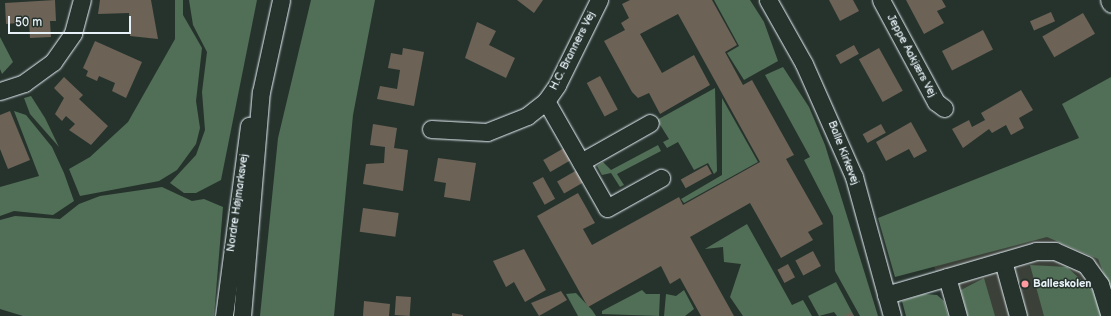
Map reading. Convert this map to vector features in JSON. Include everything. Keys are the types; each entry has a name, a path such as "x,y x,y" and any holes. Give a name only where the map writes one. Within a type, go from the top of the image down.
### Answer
{"street":[{"path":"0,91 24,83 53,62 73,33 82,0"},
{"name":"Nordre Højmarksvej","path":"242,316 262,92 281,0"},
{"name":"H.C. Branners Vej","path":"431,129 487,132 527,116 546,101 600,0"},
{"name":"Balle Kirkevej","path":"768,0 804,64 854,178 892,316"},
{"name":"Jeppe Aakjærs Vej","path":"881,0 936,102 944,108"},
{"path":"1109,0 1111,4"},
{"name":"Nordre Højmarksvej","path":"224,316 245,148 250,120 262,92"},
{"name":"H.C. Branners Vej","path":"546,101 607,208 661,178"},
{"path":"581,162 650,123"},
{"path":"886,294 1036,252 1055,251 1075,258 1086,265 1100,284 1110,316"},
{"path":"1002,261 1018,316"},
{"path":"947,277 958,316"}],"shaded area":[{"name":"Balleskolen","path":"1111,220 1111,316 949,316 934,266"}],"green space":[{"path":"175,0 183,0 183,15 202,48 196,101 200,128 196,144 177,170 159,181 80,196 69,169 90,157 128,122 175,39"},
{"path":"189,0 257,0 221,180 196,193 184,193 170,183 196,155 205,130 202,92 207,52 193,25"},
{"path":"311,0 375,0 353,115 334,316 260,316 278,138"},
{"path":"714,0 750,0 764,22 778,61 744,80 727,53 739,46"},
{"path":"0,37 13,62 2,74 0,69"},
{"path":"783,67 809,107 825,145 878,316 860,316 835,271 833,216 804,160 810,157 765,75"},
{"path":"1111,77 1111,291 1098,259 1047,237 895,277 878,218 1079,138 1062,104"},
{"path":"715,88 717,171 714,174 708,163 694,170 678,142 667,148 663,142 669,139 657,120"},
{"path":"31,96 45,118 59,147 30,114 24,98"},
{"path":"722,98 758,162 684,203 681,199 722,175"},
{"path":"14,111 26,115 52,147 64,173 74,201 53,215 14,211 0,216 0,187 39,176"},
{"path":"658,145 661,151 617,174 624,185 620,187 611,173 602,175 597,166 603,162 611,170"},
{"path":"162,187 192,201 204,199 223,207 214,316 23,316 0,309 0,220 15,216 60,219 79,204 100,196"},
{"path":"747,224 792,305 803,300 812,316 743,316 730,297 741,264 724,262 723,247 705,249"},
{"path":"1030,265 1067,267 1093,291 1101,316 1044,316"},
{"path":"984,278 995,316 968,316 961,290"},
{"path":"836,282 854,316 837,316 834,312 819,316 808,296"},
{"path":"642,290 646,294 660,294 659,316 602,314 602,311"},
{"path":"684,290 694,309 685,316 664,316 666,294 676,296"},
{"path":"576,293 596,316 578,316 566,294"},
{"path":"924,294 937,295 944,301 948,316 906,316 902,301"}],"building":[{"path":"55,0 56,21 50,21 51,37 30,38 29,22 6,24 5,3"},
{"path":"100,0 151,0 158,39 130,36 129,13 98,14"},
{"path":"517,0 543,0 534,13"},
{"path":"630,0 712,0 737,45 725,52 743,85 752,80 794,155 786,159 823,224 808,232 813,240 781,258 750,203 690,237 734,316 701,316 680,278 670,284 661,266 588,307 537,216 578,193 595,223 583,229 592,245 679,197 683,205 760,162 678,14 640,34 662,73 694,55 710,85 660,114 649,93 638,98 632,92 604,41 625,30 621,23 629,18 622,4"},
{"path":"829,0 853,0 859,11 840,21"},
{"path":"906,0 942,0 946,7 937,11 944,23 924,34"},
{"path":"1051,12 1055,21 1034,30 1030,21"},
{"path":"1083,13 1095,34 1054,57 1042,36"},
{"path":"477,22 496,31 489,45 515,58 506,78 465,58"},
{"path":"983,30 993,50 952,70 942,51"},
{"path":"95,41 142,62 126,98 112,91 115,83 99,76 97,81 86,76 88,71 83,68"},
{"path":"854,45 859,54 840,64 836,55"},
{"path":"403,48 424,52 414,106 377,99 380,86 397,89 400,70 388,68 391,53 402,55"},
{"path":"879,48 903,91 883,102 859,59"},
{"path":"600,76 618,110 605,117 587,83"},
{"path":"64,77 83,95 79,99 108,126 91,145 69,130 75,124 66,116 62,121 55,114 64,98 54,88"},
{"path":"1021,90 1033,110 1019,118 1024,128 1011,135 1006,125 992,133 989,129 963,148 952,129 969,120 972,127 985,120 981,113"},
{"path":"10,111 30,160 8,169 0,149 0,115"},
{"path":"911,122 927,151 914,158 909,149 886,161 876,142"},
{"path":"373,124 397,128 394,148 408,150 403,191 363,184 366,164 384,163 385,147 370,145"},
{"path":"881,124 886,133 867,143 863,134"},
{"path":"564,148 571,160 550,172 543,160"},
{"path":"438,158 476,163 470,201 444,197 446,183 434,181"},
{"path":"707,165 712,174 686,188 681,180"},
{"path":"577,170 584,182 564,194 557,182"},
{"path":"543,177 555,199 545,205 533,183"},
{"path":"363,208 399,213 395,237 360,232"},
{"path":"524,249 546,290 525,302 514,282 506,287 493,261"},
{"path":"813,251 821,266 803,275 795,260"},
{"path":"788,264 795,277 784,283 777,270"},
{"path":"561,291 567,300 539,316 531,303"},
{"path":"396,296 411,297 410,316 395,315"},
{"path":"364,301 390,304 389,316 363,316"},
{"path":"851,312 854,316 844,316"},
{"path":"452,313 463,315 463,316 452,316"}],"place":[{"name":"Balleskolen","path":"1025,284"}]}
